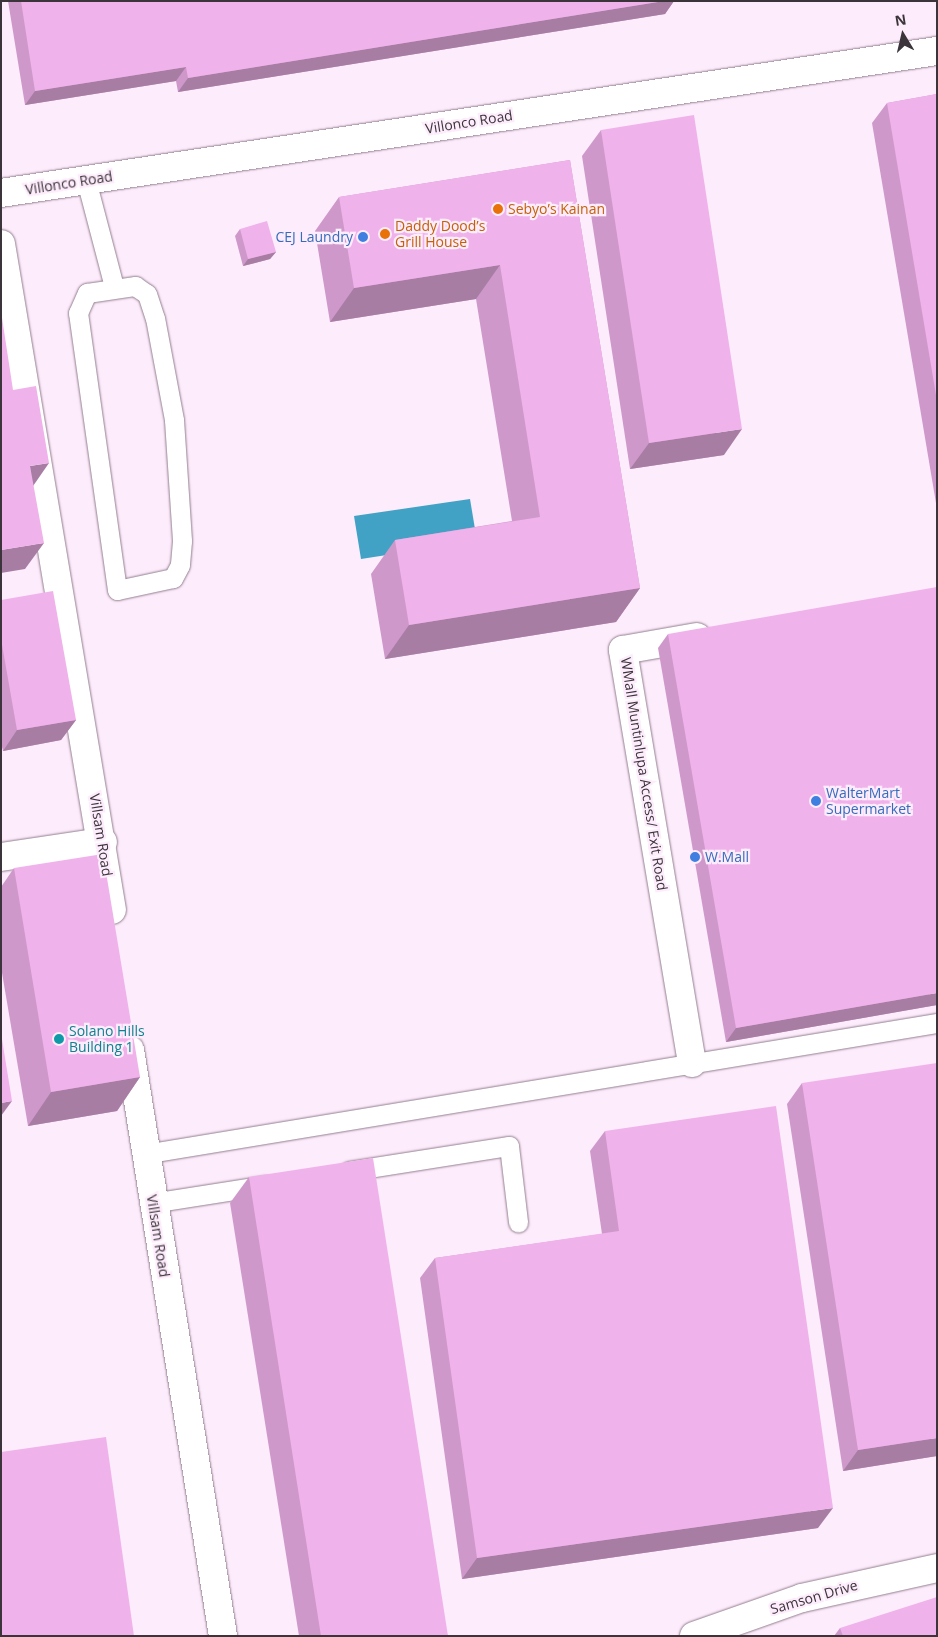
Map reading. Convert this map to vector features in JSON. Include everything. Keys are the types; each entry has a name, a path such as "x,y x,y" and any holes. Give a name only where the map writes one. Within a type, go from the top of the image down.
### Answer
{"street":[{"name":"Villonco Road","path":"1,193 937,52"},
{"name":"Villsam Road","path":"1,244 102,842 115,939"},
{"name":"WMall Muntinlupa Access/ Exit Road","path":"692,1063 623,650 721,632"},
{"path":"1,857 102,842"},
{"name":"Villsam Road","path":"127,1027 144,1154 224,1636"},
{"name":"Samson Drive","path":"699,1635 802,1598 937,1568"}],"lane":[{"path":"86,180 114,287"},
{"path":"114,287 140,288 155,318 174,420 182,541 180,565 173,578 118,590 78,313 87,293 114,287"},
{"path":"144,1154 937,1023"},
{"path":"334,1174 509,1146 518,1222"},
{"path":"152,1203 285,1182"}],"water":[{"path":"470,499 477,541 361,559 354,516"}],"building":[{"path":"21,1 664,1 188,78 186,67 35,91"},
{"path":"937,94 937,401 887,103"},
{"path":"694,115 742,429 649,443 601,130"},
{"path":"570,160 640,588 409,625 395,540 540,517 500,265 354,288 339,197"},
{"path":"267,221 276,252 248,259 240,229"},
{"path":"1,311 13,390 36,386 49,463 30,466 44,543 1,550"},
{"path":"937,587 937,993 736,1028 668,634"},
{"path":"53,591 76,720 17,730 1,639 1,600"},
{"path":"103,854 140,1077 51,1092 14,868"},
{"path":"1,1033 12,1101 1,1103"},
{"path":"937,1063 937,1438 858,1450 802,1083"},
{"path":"776,1106 833,1508 477,1558 435,1258 619,1231 605,1131"},
{"path":"373,1158 448,1636 321,1636 249,1177"},
{"path":"106,1437 134,1636 1,1636 1,1452"},
{"path":"937,1597 937,1636 843,1636 840,1628"}],"place":[{"name":"Sebyo’s Kainan","path":"498,209"},
{"name":"Daddy Dood’s Grill House","path":"385,234"},
{"name":"CEJ Laundry","path":"363,237"},
{"name":"WalterMart Supermarket","path":"816,801"},
{"name":"W.Mall","path":"695,857"},
{"name":"Solano Hills Building 1","path":"59,1039"}]}
